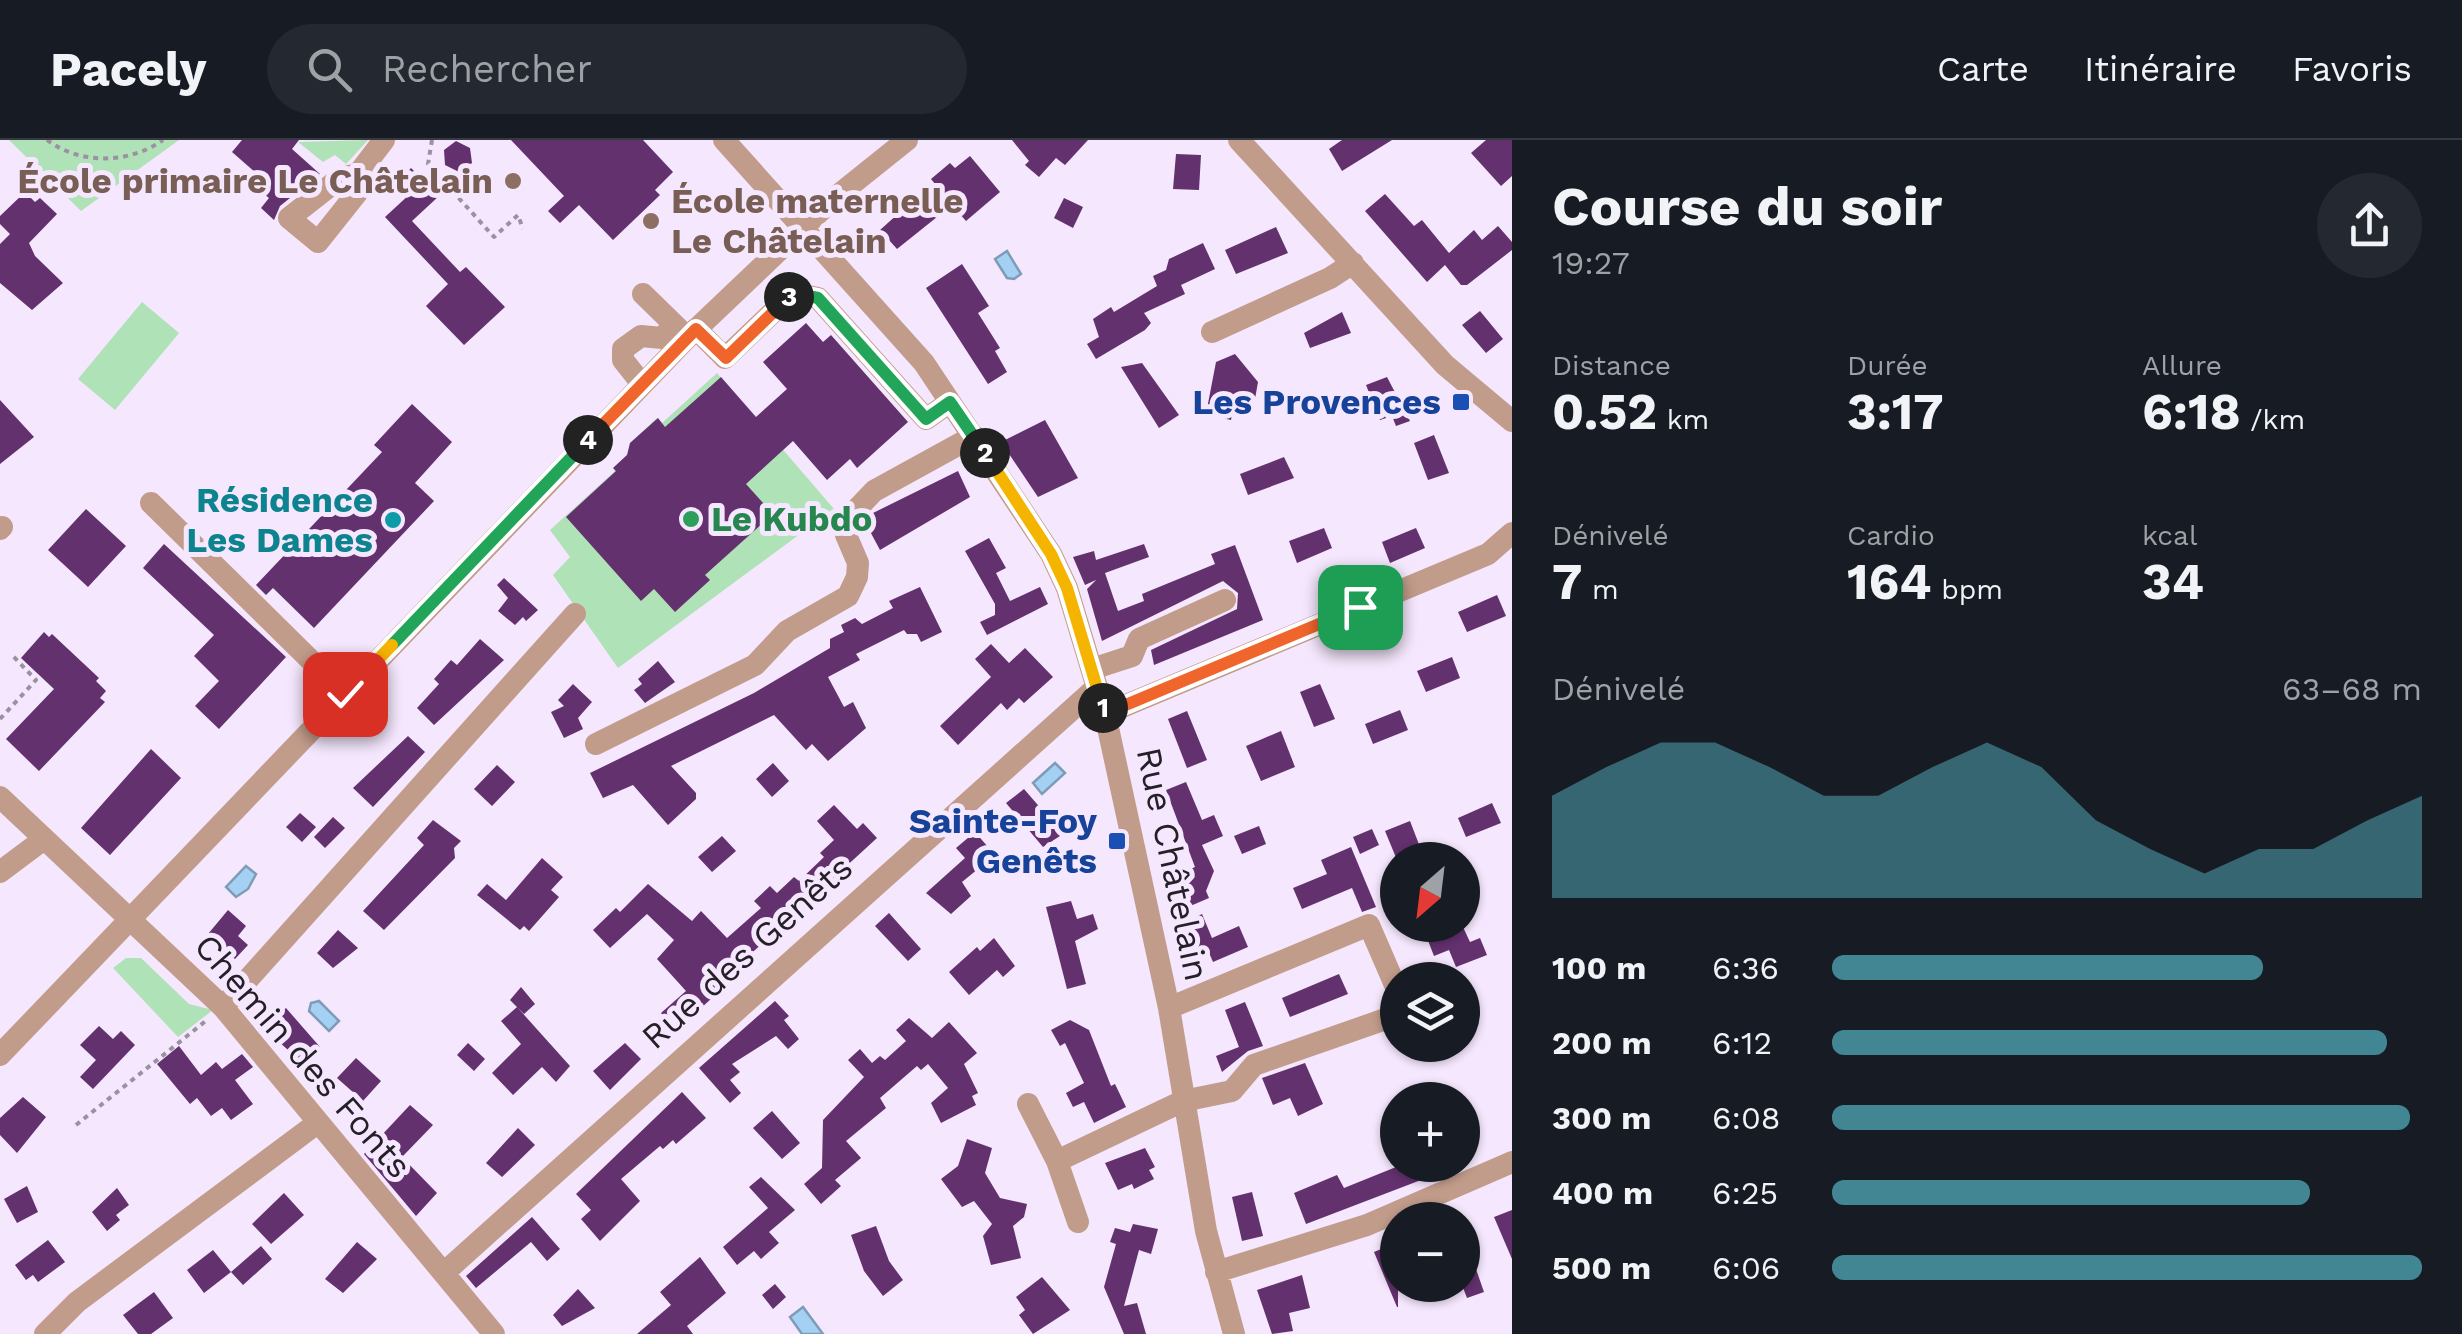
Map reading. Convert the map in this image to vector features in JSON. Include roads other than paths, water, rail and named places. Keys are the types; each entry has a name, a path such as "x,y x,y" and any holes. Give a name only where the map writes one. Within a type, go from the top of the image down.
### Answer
{"street":[{"path":"358,174 384,140"},
{"name":"Rue Châtelain","path":"724,140 924,363 1051,554 1067,588 1104,714 1169,1008 1216,1272 1234,1334"},
{"path":"0,1055 642,384 686,331 906,140"},
{"path":"1238,140 1473,392 1512,422"},
{"path":"1212,332 1330,278 1352,263"},
{"path":"643,294 686,331 726,358 793,293 818,298 926,419 950,402"},
{"path":"642,384 623,360 623,349 641,336 662,338 686,331"},
{"path":"596,744 755,665 787,631 848,596 858,577 858,564 846,535 852,514 874,491 974,436"},
{"path":"150,503 345,694"},
{"path":"1104,714 1488,554 1511,539"},
{"name":"Rue des Genêts","path":"446,1271 1094,678 1132,656 1139,639 1226,600"},
{"path":"222,1007 576,614"},
{"name":"Chemin des Fonts","path":"0,797 222,1007 316,1124 446,1271 494,1334"},
{"path":"0,872 44,838"},
{"name":"Rue Châtelain","path":"1169,1008 1370,926 1385,962"},
{"path":"1057,1161 1183,1101 1232,1090 1254,1065 1380,1021"},
{"path":"1028,1104 1057,1161 1078,1222"},
{"path":"45,1334 77,1302 316,1124"},
{"path":"1216,1272 1366,1225 1512,1162"}],"water":[{"path":"1007,251 1021,274 1014,279 1007,278 995,259"},
{"path":"1055,763 1065,773 1042,794 1033,783"},
{"path":"246,866 256,874 248,889 236,897 226,887"},
{"path":"319,1001 339,1021 329,1031 309,1011 311,1003"},
{"path":"803,1307 823,1334 802,1334 790,1317"}],"place":[{"name":"École primaire Le Châtelain","path":"513,181"},
{"name":"École maternelle Le Châtelain","path":"651,221"},
{"name":"Les Provences","path":"1461,402"},
{"name":"Le Kubdo","path":"691,519"},
{"name":"Résidence Les Dames","path":"393,520"},
{"name":"Sainte-Foy Genêts","path":"1117,841"}]}
